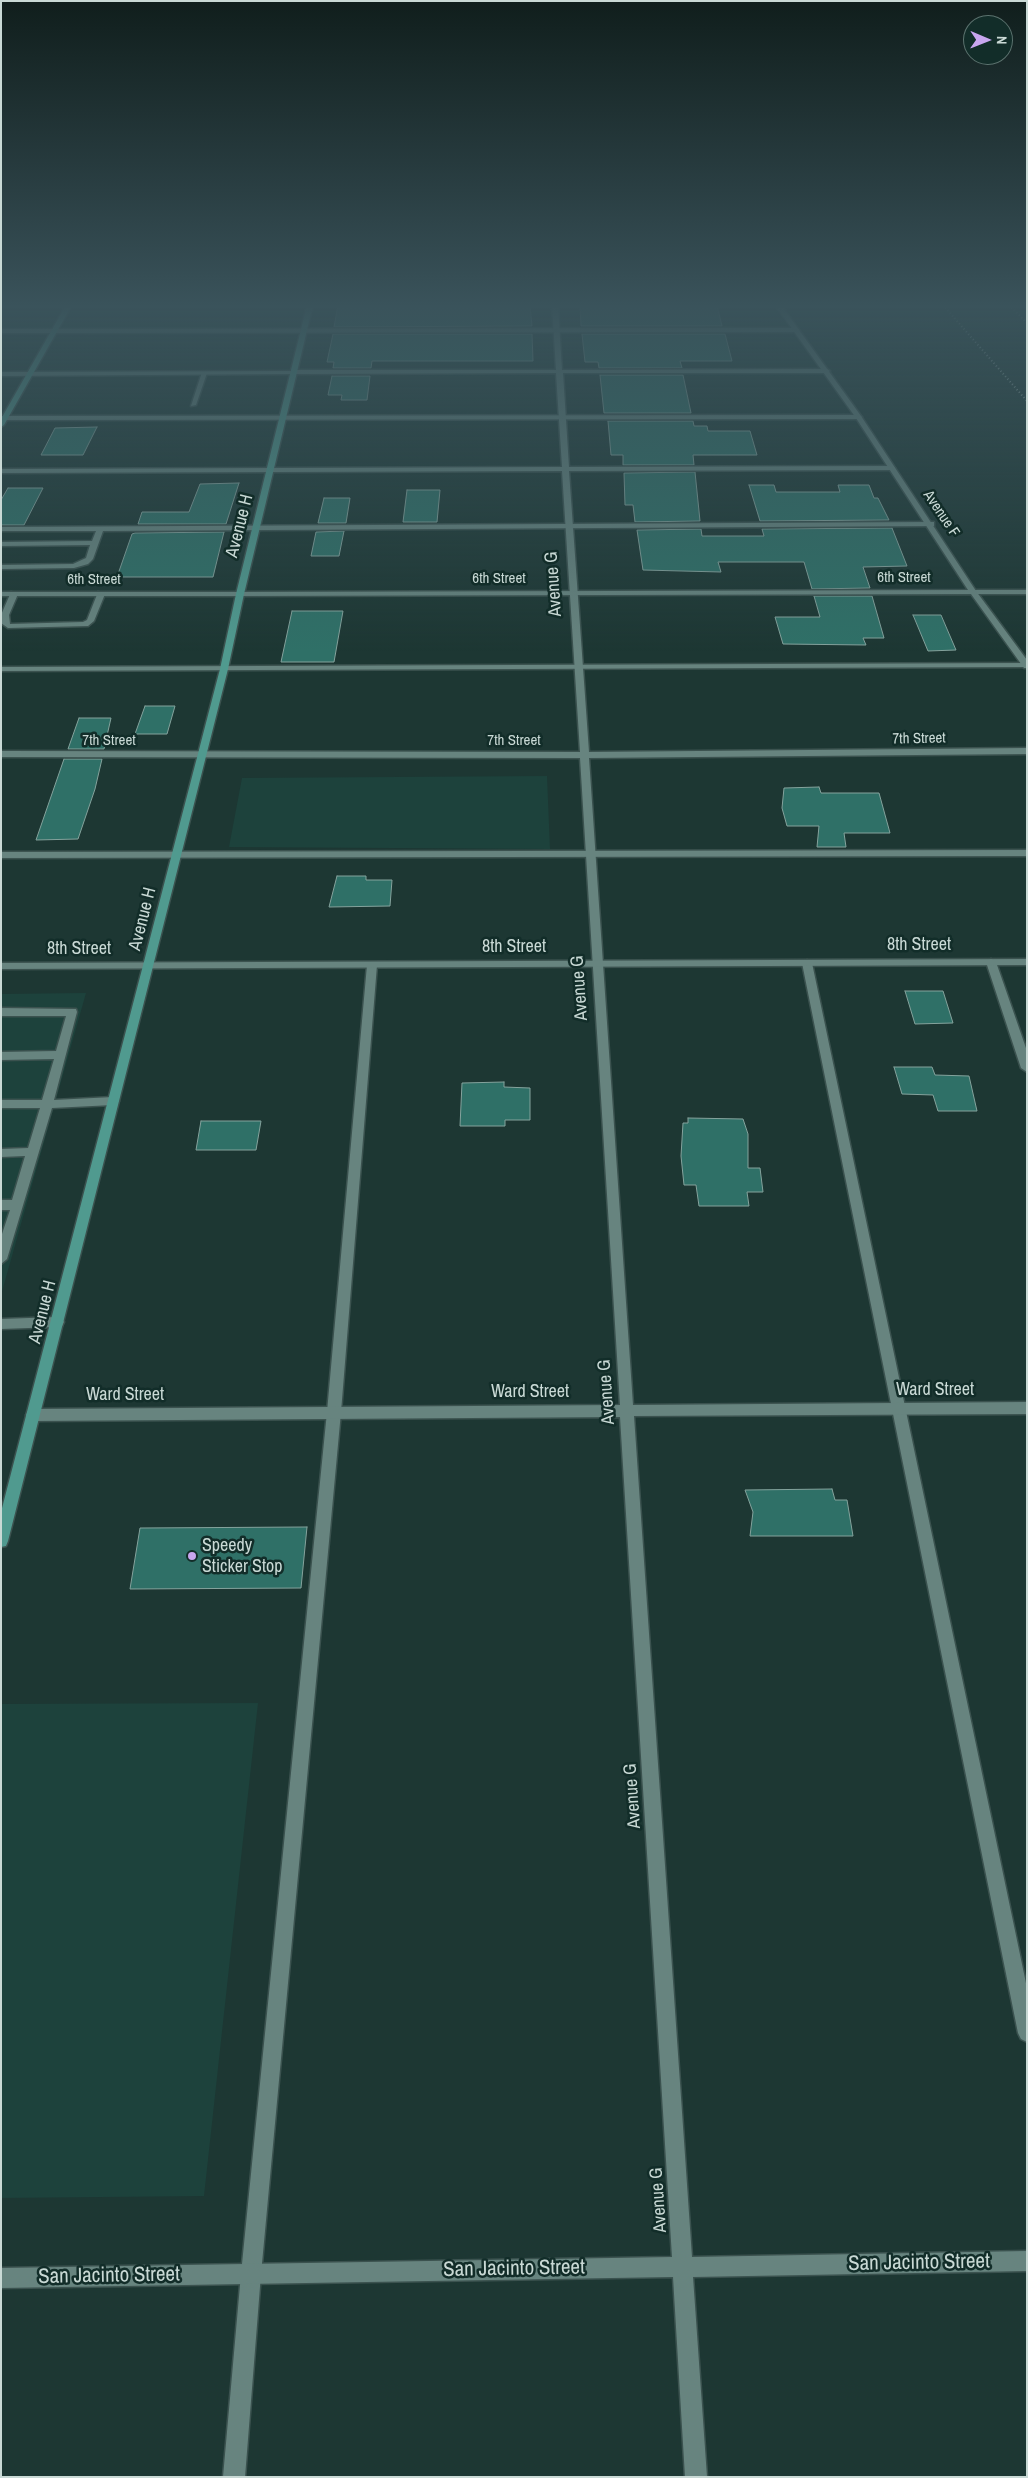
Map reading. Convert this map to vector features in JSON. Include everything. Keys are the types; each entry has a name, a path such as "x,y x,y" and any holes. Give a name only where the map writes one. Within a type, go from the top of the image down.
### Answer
{"main road":[{"name":"Avenue H","path":"1,1541 224,669 240,594 282,421"}],"street":[{"name":"Avenue G","path":"562,421 696,2477"},
{"name":"Avenue F","path":"861,421 931,524 973,592 1026,665"},
{"path":"1,471 892,468"},
{"path":"1,529 931,524"},
{"path":"1,566 74,566 89,559 100,529"},
{"path":"1,544 94,543"},
{"name":"6th Street","path":"1,594 1027,592"},
{"path":"14,594 5,615 4,623 8,626 69,625 90,621 101,594"},
{"path":"1,670 1026,665"},
{"name":"7th Street","path":"1,754 584,756 1027,751"},
{"path":"1,855 1027,853"},
{"path":"991,962 1027,1068"},
{"name":"8th Street","path":"1,966 1027,962"},
{"path":"807,963 1027,2034"},
{"path":"234,2477 251,2274 334,1412 372,965"},
{"path":"1,1012 72,1012 1,1260"},
{"path":"1,1056 60,1055"},
{"path":"1,1104 114,1101"},
{"path":"1,1153 33,1152"},
{"path":"1,1205 17,1205"},
{"path":"1,1324 57,1322"},
{"name":"Ward Street","path":"33,1415 1027,1408"},
{"name":"San Jacinto Street","path":"1,2278 1027,2261"}],"shaded area":[{"path":"547,776 550,849 229,847 242,778"},
{"path":"86,993 1,1295 1,994"},
{"path":"258,1703 204,2196 1,2198 1,1704"}],"building":[{"path":"608,421 693,421 694,426 707,426 708,431 750,431 757,455 693,455 694,465 623,465 623,455 611,455"},
{"path":"97,427 83,455 41,455 55,428"},
{"path":"695,472 700,521 635,522 633,505 625,505 624,473"},
{"path":"239,483 226,524 138,524 142,512 189,512 200,484"},
{"path":"749,485 774,485 776,492 840,492 838,485 869,485 874,498 878,498 889,520 760,521"},
{"path":"8,488 43,488 24,525 1,525 1,500"},
{"path":"407,490 440,490 437,522 403,522"},
{"path":"324,498 350,498 346,523 318,523"},
{"path":"892,528 907,566 863,567 870,588 812,589 804,562 718,562 721,572 643,570 637,530 701,529 702,536 764,536 762,529"},
{"path":"344,531 339,556 311,556 316,532"},
{"path":"224,532 213,577 117,577 132,534"},
{"path":"814,596 872,596 884,638 863,638 866,645 783,644 775,617 820,617"},
{"path":"292,611 343,611 334,662 281,662"},
{"path":"913,615 941,615 956,650 928,651"},
{"path":"145,706 175,706 167,734 135,734"},
{"path":"79,718 111,718 104,749 68,749"},
{"path":"64,759 102,759 95,789 78,839 36,840"},
{"path":"819,787 821,793 879,793 890,833 844,833 846,847 817,847 819,826 787,826 782,808 784,788"},
{"path":"337,876 366,876 366,880 392,880 390,906 329,907"},
{"path":"905,991 943,991 953,1023 915,1024"},
{"path":"894,1067 932,1067 935,1075 969,1076 977,1111 938,1111 933,1095 902,1094"},
{"path":"504,1082 504,1087 530,1088 530,1120 505,1120 505,1126 460,1126 462,1083"},
{"path":"688,1118 743,1119 748,1134 748,1168 760,1168 763,1192 747,1192 749,1206 699,1206 696,1185 684,1185 681,1156 683,1123 688,1123"},
{"path":"201,1121 261,1121 256,1150 196,1150"},
{"path":"832,1489 835,1500 847,1500 853,1536 750,1536 753,1512 745,1490"},
{"path":"307,1527 301,1588 130,1589 140,1528"}],"place":[{"name":"Speedy Sticker Stop","path":"192,1556"}]}
